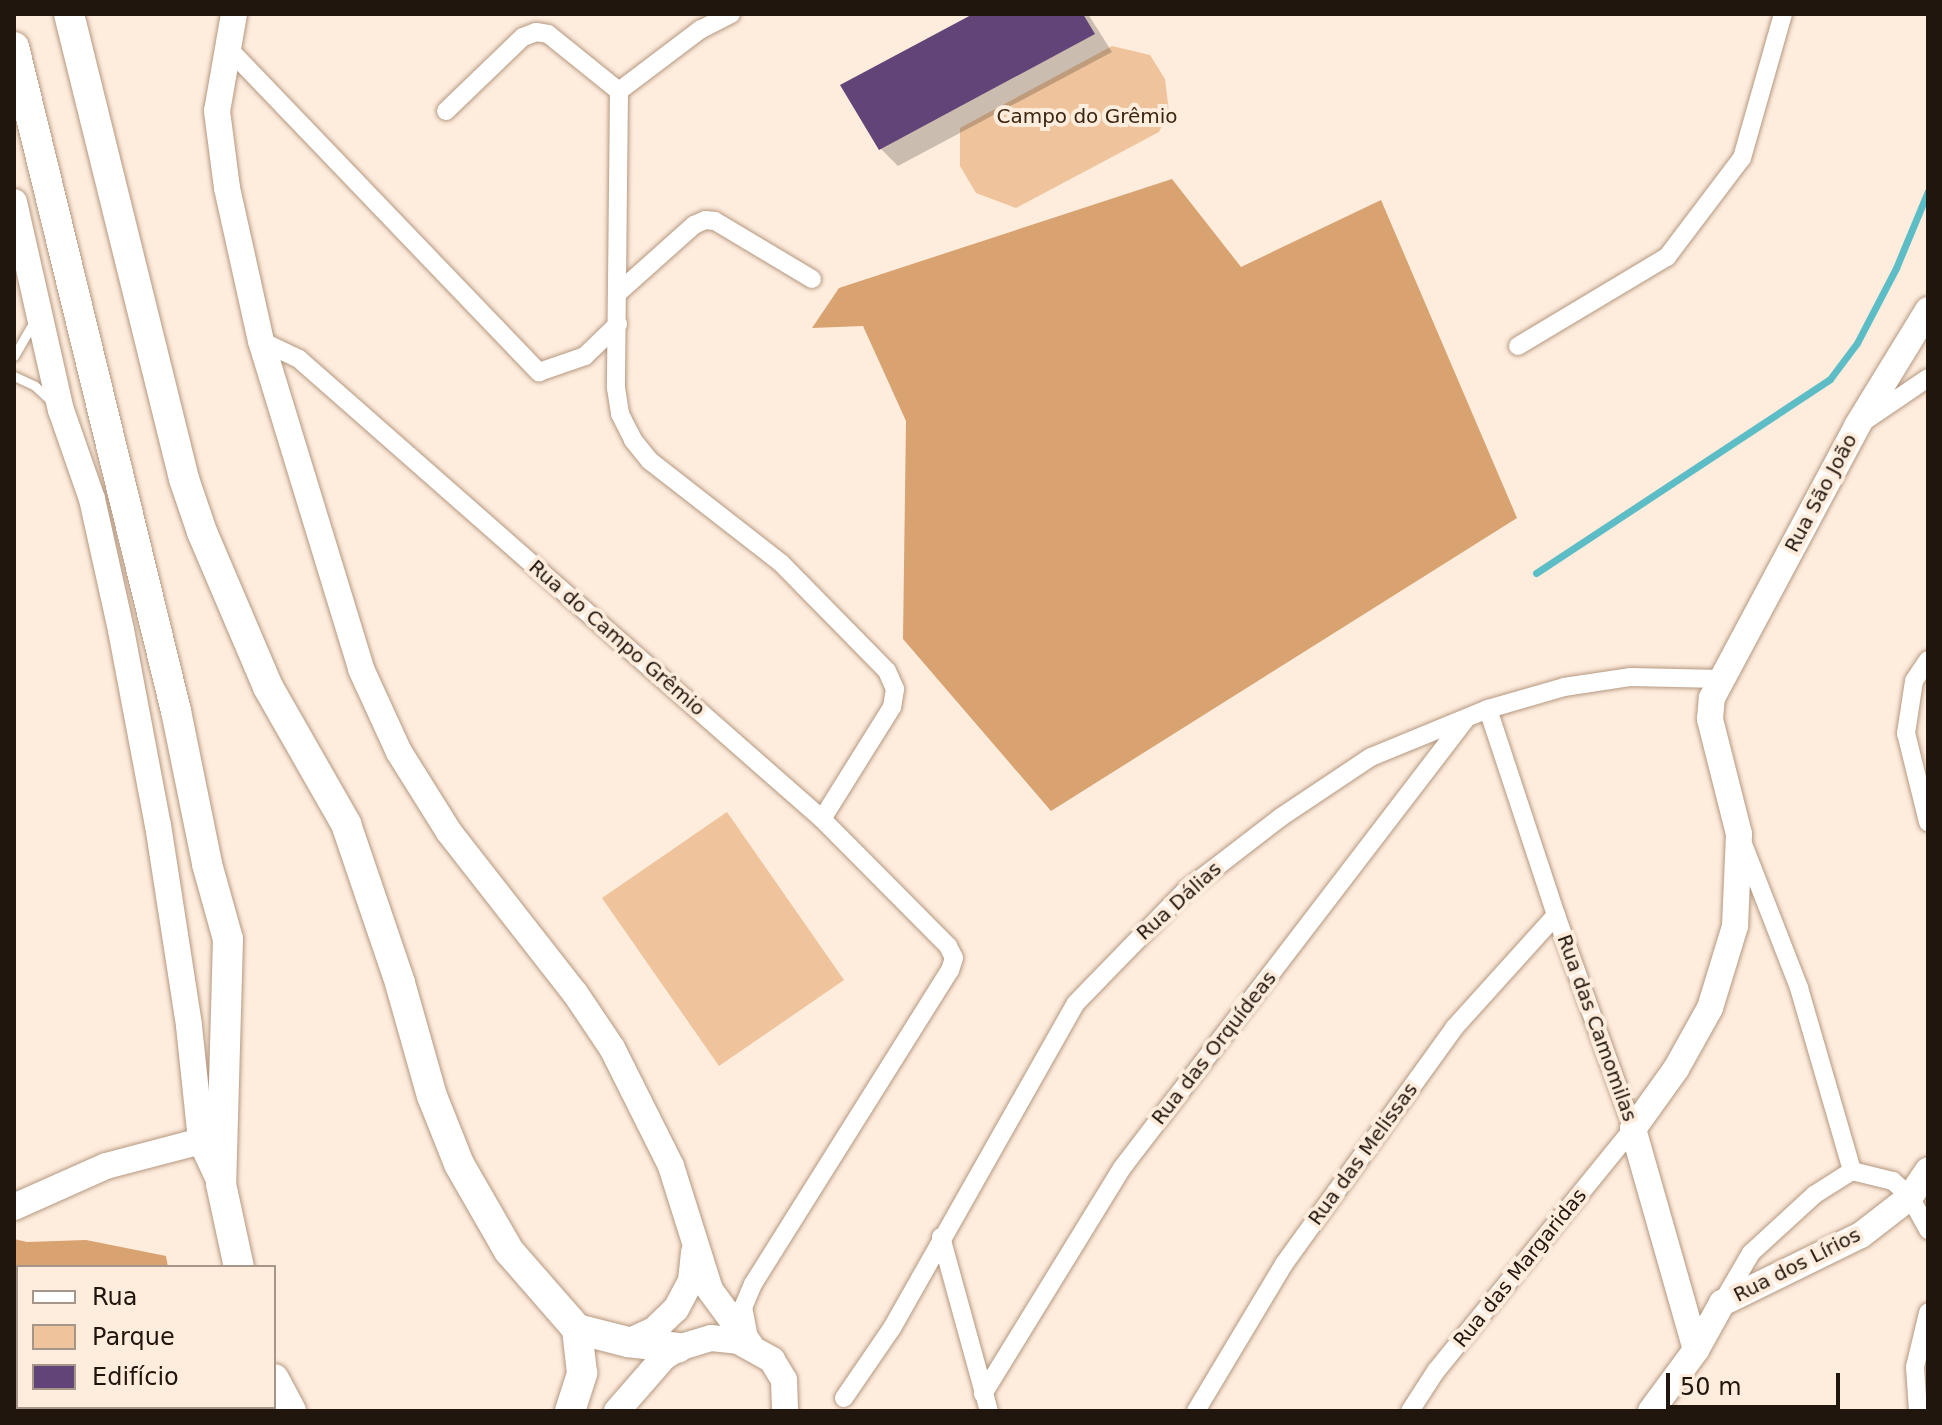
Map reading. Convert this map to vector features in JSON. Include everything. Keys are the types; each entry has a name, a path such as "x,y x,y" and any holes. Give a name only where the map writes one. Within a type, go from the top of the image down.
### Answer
{"main road":[{"path":"69,14 184,479 244,636 295,737 346,824 400,983 432,1096 459,1164 509,1251 552,1304 577,1329 628,1342 678,1348"},
{"path":"14,47 176,711 207,864 228,939 221,1184 239,1265"},
{"path":"570,1411 582,1373 577,1329"},
{"path":"276,1383 291,1411"}],"street":[{"path":"234,14 217,111 227,188 261,341 346,629 377,709 399,752 449,832 505,909 575,993 612,1048 671,1166 694,1249 710,1290 751,1346 772,1360 786,1404"},
{"path":"619,91 701,29 731,14"},
{"path":"1518,346 1667,257 1742,158 1783,14"},
{"path":"446,111 523,37 536,32 548,34 619,91"},
{"path":"227,47 539,372 585,356 618,324"},
{"path":"619,91 616,388 620,414 633,440 672,479 781,563 887,671 895,689 892,707 822,819"},
{"path":"14,202 61,410 92,499 142,727 189,1026 201,1141 221,1184"},
{"path":"619,292 694,225 705,220 715,221 812,279"},
{"name":"Rua São João","path":"1633,1129 1676,1069 1710,1008 1735,926 1739,834 1710,719 1712,698 1857,426 1928,310"},
{"name":"Rua do Campo Grêmio","path":"261,341 299,359 822,819 948,946 954,958 950,970 753,1284 743,1307 751,1346"},
{"path":"1857,426 1928,378"},
{"path":"1928,660 1914,681 1906,733 1928,822"},
{"name":"Rua Dálias","path":"844,1398 892,1328 1076,1003 1185,891 1281,817 1371,757 1488,709 1564,687 1631,677 1721,679"},
{"name":"Rua das Camomilas","path":"1488,709 1556,915 1633,1129 1696,1350"},
{"name":"Rua das Orquídeas","path":"986,1402 1122,1168 1467,718"},
{"path":"1739,834 1799,988 1852,1171"},
{"name":"Rua das Melissas","path":"1196,1411 1284,1264 1454,1028 1556,915"},
{"name":"Rua das Margaridas","path":"1410,1411 1436,1371 1633,1129"},
{"path":"14,1207 106,1166 201,1141"},
{"name":"Rua dos Lírios","path":"1651,1411 1696,1350 1722,1303 1861,1235 1910,1197 1928,1170"},
{"path":"1722,1303 1751,1253 1814,1195 1852,1171 1893,1181 1910,1197 1928,1230"},
{"path":"941,1237 986,1402"},
{"path":"628,1342 654,1330 676,1309 691,1281 694,1249"},
{"path":"1918,1411 1915,1367 1928,1313"},
{"path":"617,1411 664,1357 678,1348 711,1338 751,1346"}],"lane":[{"path":"14,356 39,311"},
{"path":"14,376 35,386 61,410"}],"green space":[{"name":"Campo do Grêmio","path":"1112,46 1150,55 1165,79 1169,112 1159,132 1016,208 976,193 960,166 960,128"},
{"path":"727,812 844,980 719,1066 602,898"}],"shaded area":[{"path":"1172,179 1241,267 1381,200 1517,518 1051,811 903,639 906,421 863,326 812,328 839,288"},
{"path":"14,1239 27,1242 86,1240 166,1256 168,1265 16,1265 16,1409 220,1411 14,1411"}],"building":[{"path":"973,14 1083,14 1095,34 879,150 840,85"}],"waterway":[{"path":"1536,573 1830,379 1857,343 1896,268 1928,191"}]}
